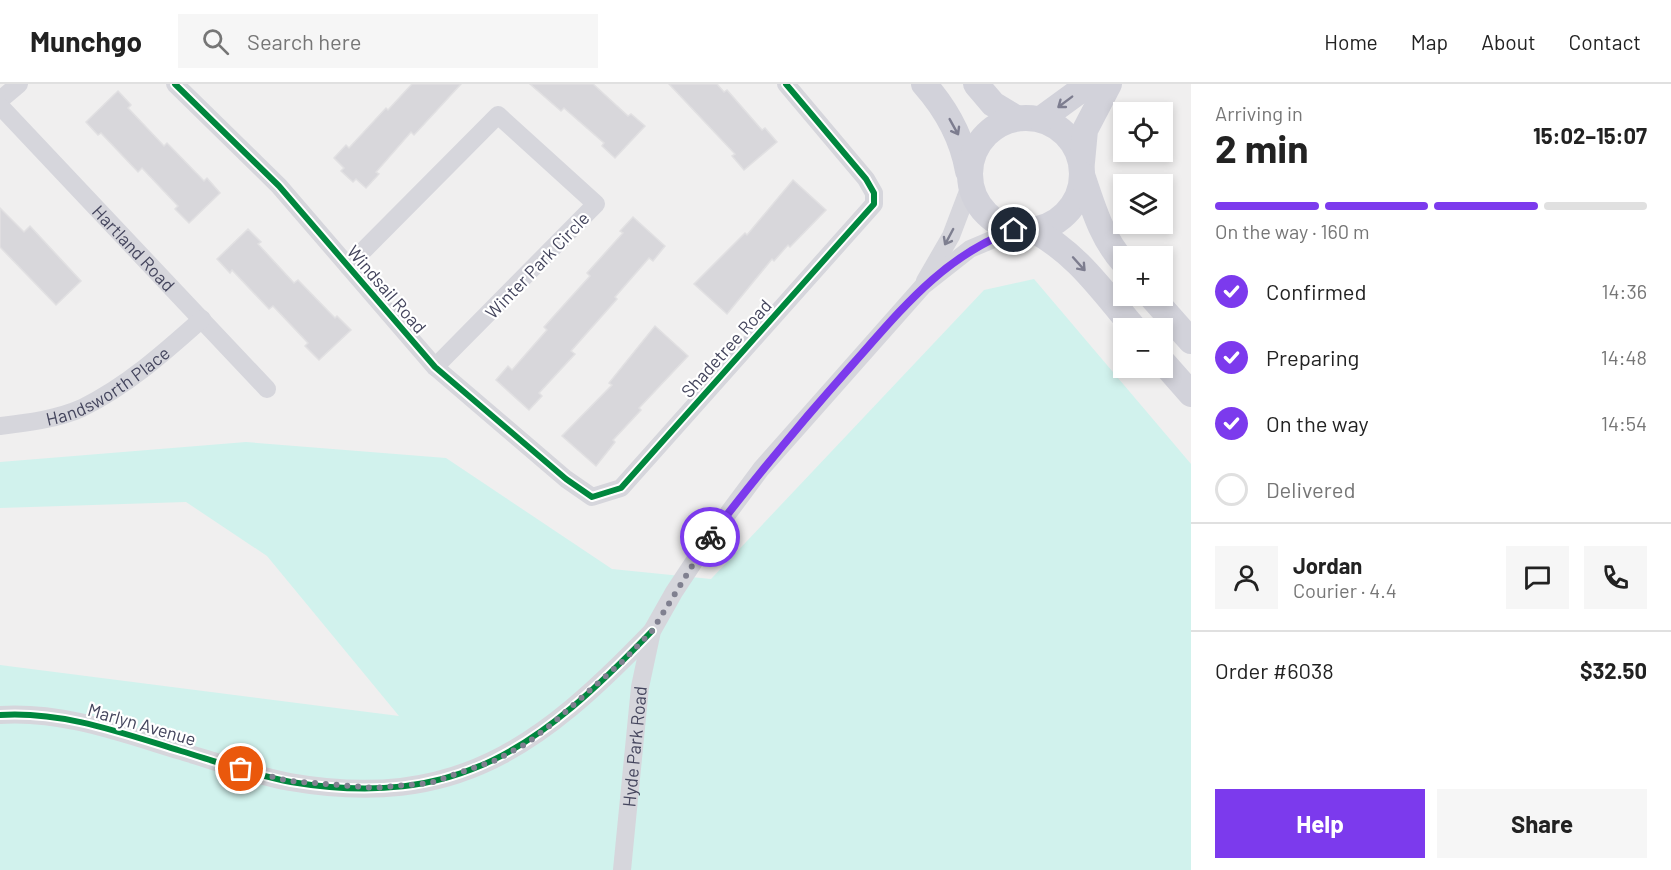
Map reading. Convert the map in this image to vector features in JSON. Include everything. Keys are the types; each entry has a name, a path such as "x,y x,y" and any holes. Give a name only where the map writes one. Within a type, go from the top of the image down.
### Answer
{"main road":[{"path":"924,84 951,121 963,143 970,182 979,206 993,220 1056,242 1075,260 1125,318"},
{"path":"976,84 993,104 1016,118 1041,120 1064,132 1074,144 1099,227 1113,251"},
{"path":"1041,120 1089,84"},
{"path":"1024,230 1047,224 1077,200 1086,130 1109,84"},
{"path":"970,182 977,145 993,128 1016,118"},
{"path":"1160,306 1191,341"},
{"path":"1173,374 1191,394"}],"street":[{"path":"0,100 19,84"},
{"name":"Windsail Road","path":"175,84 279,186 435,367 566,479 592,497"},
{"name":"Shadetree Road","path":"592,497 621,488 874,204 874,193 866,179 786,84"},
{"name":"Hartland Road","path":"0,106 267,388"},
{"name":"Winter Park Circle","path":"348,266 498,115 596,204 435,367"},
{"name":"Hyde Park Road","path":"923,286 951,236 970,182"},
{"name":"Hyde Park Road","path":"622,870 640,687 652,631 709,539 761,469 923,286 970,249 1024,230"},
{"name":"Handsworth Place","path":"0,426 24,423 81,408 146,369 202,319"},
{"name":"Marlyn Avenue","path":"0,716 49,716 92,725 289,781 351,788 404,787 459,774 494,761 526,744 624,660 652,631"}],"shaded area":[{"path":"1034,279 1113,372 1113,378 1118,378 1191,464 1191,870 0,870 0,665 399,716 267,556 186,502 0,508 0,462 246,442 446,458 612,569 711,579 984,290"}],"building":[{"path":"412,84 461,84 414,135 411,132 376,172 379,174 366,188 356,179 353,182 341,171 344,168 334,158 346,145 349,148"},
{"path":"530,84 593,84 628,116 631,114 645,126 615,158 602,146 604,143 564,108 561,111"},
{"path":"669,84 717,84 724,92 727,90 762,130 765,128 777,142 744,170 732,156 735,154"},
{"path":"118,91 131,105 128,108 164,146 167,143 204,181 207,178 220,193 189,223 175,209 178,206 142,168 138,172 101,133 98,135 86,122"},
{"path":"793,180 826,210 790,247 788,245 774,261 772,259 727,314 694,284 745,233 747,235"},
{"path":"0,208 24,232 30,226 81,281 56,305 0,247"},
{"path":"633,217 665,246 653,261 649,258 615,297 617,299 571,351 575,354 539,393 542,396 529,410 496,380 508,366 512,370 547,330 544,327 590,276 587,273 623,233 620,231"},
{"path":"248,229 261,242 258,244 294,283 298,280 335,318 337,316 351,330 319,360 305,346 308,343 273,306 269,309 232,270 230,273 217,259"},
{"path":"655,326 688,356 639,408 641,410 613,440 615,442 596,466 562,436 612,385 609,383"}],"cycle path":[{"path":"175,84 279,186 435,367 566,479 592,497 621,488 874,204 874,193 866,179 786,84"},
{"path":"0,715 47,716 92,725 249,772 291,782 350,788 403,786 450,777 493,760 533,737 612,672 652,631"}],"way so far":[{"path":"241,769 289,781 323,786 375,788 430,783 494,761 526,744 552,724 624,660 652,631 710,537"}],"route":[{"path":"710,537 761,469 923,286 970,249 1014,230"}]}
